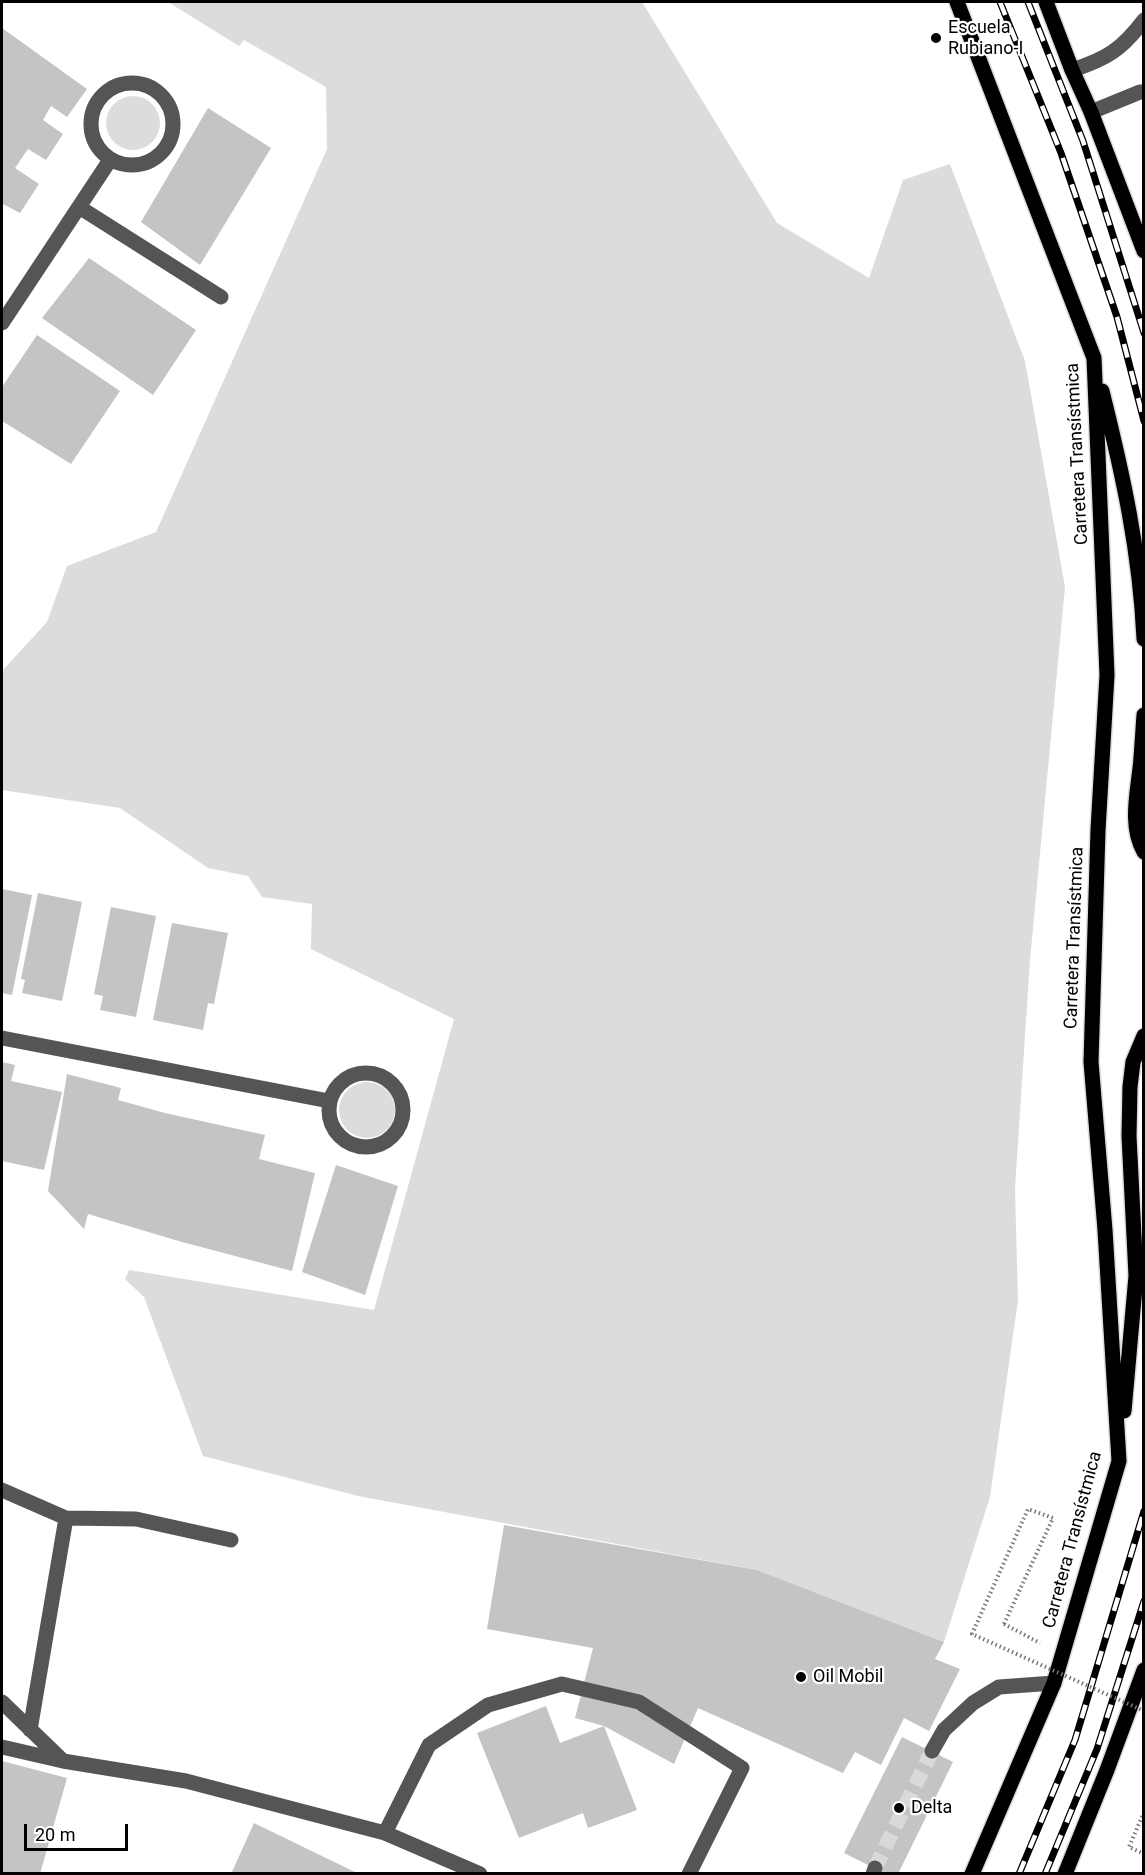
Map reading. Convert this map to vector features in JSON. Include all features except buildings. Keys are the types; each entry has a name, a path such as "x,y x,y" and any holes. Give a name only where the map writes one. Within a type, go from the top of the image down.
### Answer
{"main road":[{"name":"Carretera Transístmica","path":"957,2 1094,358 1107,675 1098,830 1091,1062 1105,1230 1119,1461 1054,1683 972,1874"},
{"path":"1046,2 1091,112 1143,251"},
{"path":"1094,358 1131,517 1142,603 1143,639"},
{"path":"1143,714 1135,814 1137,833 1143,852"},
{"path":"1119,1461 1136,1276 1130,1087 1133,1062 1143,1036"},
{"path":"1065,1874 1142,1679"}],"street":[{"path":"1072,70 1098,62 1127,42 1143,20"},
{"path":"138,84 156,91 166,101 172,113 173,127 170,141 162,153 138,166 124,165 110,160 100,151 92,133 92,113 97,101 106,91 118,85 138,84"},
{"path":"1091,112 1143,92"},
{"path":"2,323 110,160"},
{"path":"79,207 221,297"},
{"path":"2,1038 329,1101"},
{"path":"368,1073 381,1076 392,1083 400,1094 404,1106 403,1119 390,1139 369,1148 357,1147 346,1143 337,1135 328,1113 329,1101 334,1089 343,1080 355,1074 368,1073"},
{"path":"2,1490 66,1518 136,1519 231,1540"},
{"path":"30,1730 66,1518"},
{"path":"932,1751 944,1730 974,1703 999,1687 1054,1683"},
{"path":"385,1833 429,1745 488,1705 562,1684 639,1702 742,1768 689,1874"},
{"path":"2,1702 63,1761"},
{"path":"2,1747 63,1761 186,1781 385,1833 480,1874"}],"path":[{"path":"1062,1654 1004,1624 1053,1518 1028,1509 972,1634 1143,1711"},
{"path":"1143,1812 1129,1847 1143,1854"}],"shaded area":[{"path":"168,2 642,2 777,223 869,278 903,180 950,164 1025,361 1065,587 1030,960 1015,1188 1018,1300 990,1497 944,1642 757,1570 358,1496 203,1456 144,1297 125,1279 129,1270 374,1310 454,1019 311,949 312,904 262,897 248,876 208,868 120,808 2,790 2,671 47,622 67,566 156,532 327,149 326,87 244,40 239,46"},
{"path":"128,96 138,96 148,100 156,108 160,123 156,138 148,146 138,150 128,150 118,146 110,138 106,128 106,118 110,108 118,100"},
{"path":"367,1082 378,1084 387,1090 393,1099 395,1110 393,1121 387,1130 378,1136 367,1138 356,1136 347,1130 341,1121 339,1110 341,1099 347,1090 356,1084"}],"tunnel":[{"path":"875,1868 932,1751"}],"railway":[{"path":"1000,2 1061,153 1117,317 1144,421"},
{"path":"1028,2 1083,141 1144,333"},
{"path":"1019,1874 1075,1740 1144,1511"},
{"path":"1045,1874 1097,1749 1144,1601"}],"place":[{"name":"Escuela Rubiano-I","path":"936,38"},
{"name":"Oil Mobil","path":"801,1677"},
{"name":"Delta","path":"899,1808"}]}
